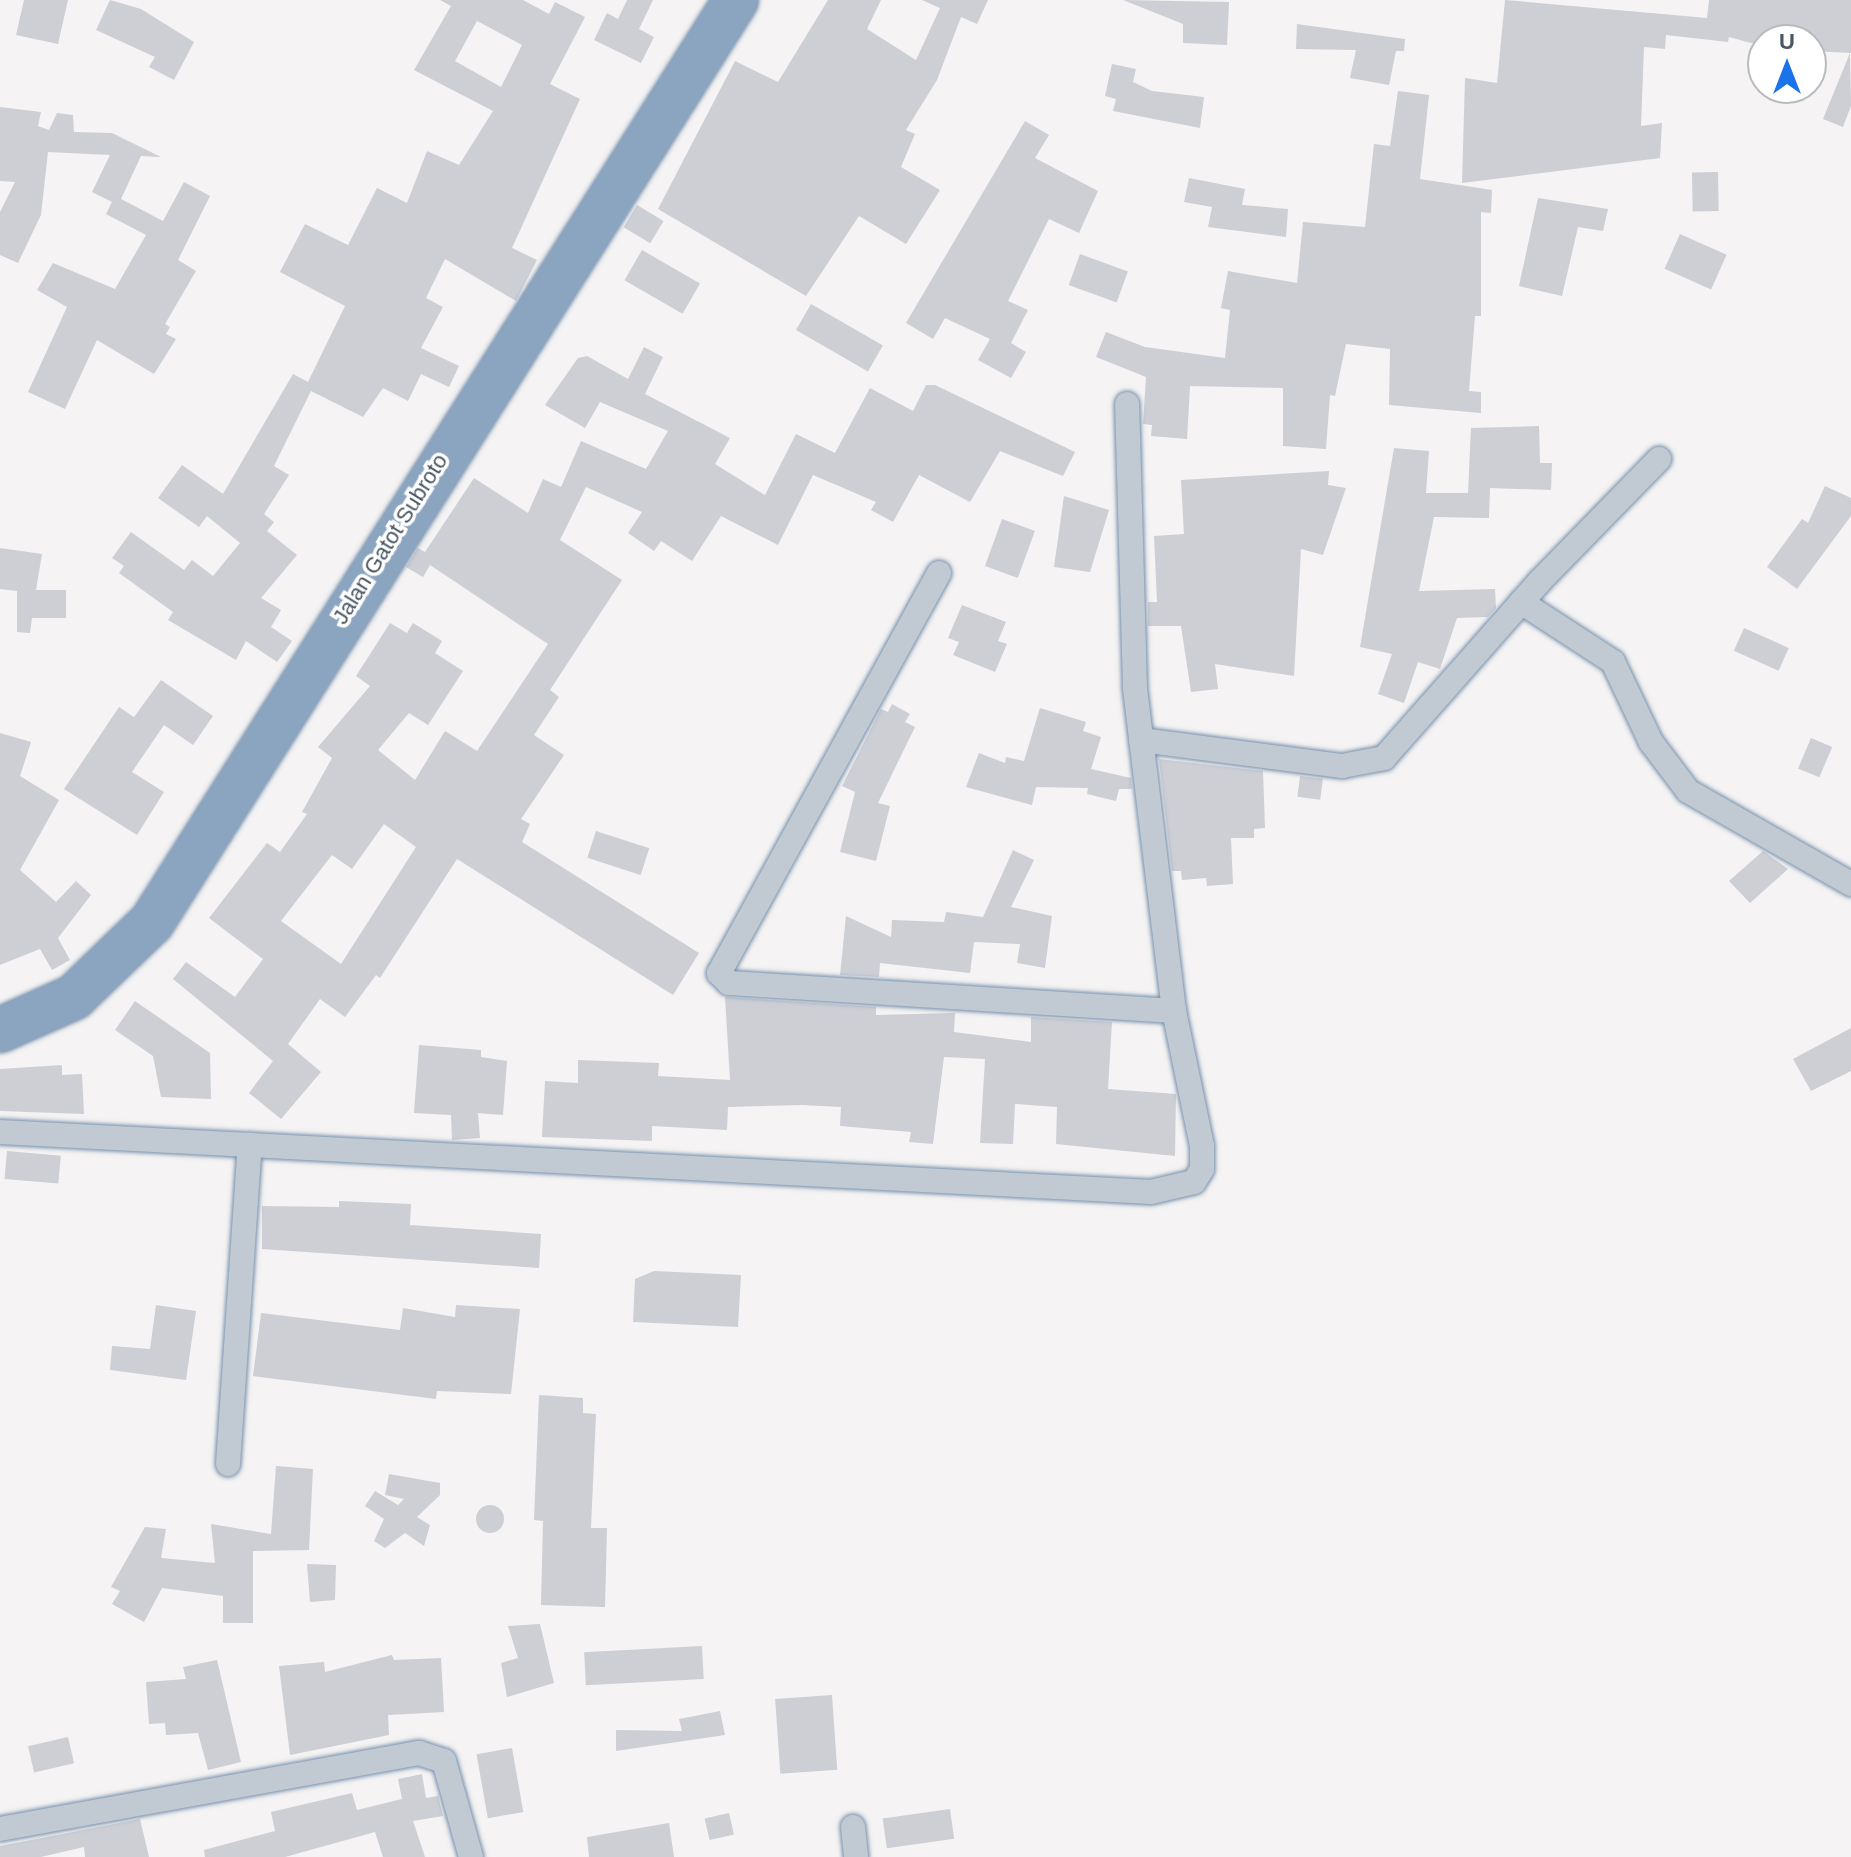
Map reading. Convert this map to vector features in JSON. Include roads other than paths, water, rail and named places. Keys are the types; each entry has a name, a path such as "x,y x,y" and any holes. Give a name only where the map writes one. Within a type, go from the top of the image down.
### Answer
{"highway":[{"name":"Jalan Gatot Subroto","path":"0,1030 74,997 152,922 736,0"}],"street":[{"path":"0,1132 1180,1190 1202,1169 1202,1146 1174,1011 1141,740 1127,404"},
{"path":"1141,740 1342,766 1369,764 1384,758 1521,602 1659,459"},
{"path":"939,573 719,973 729,983 1174,1011"},
{"path":"1521,602 1613,662 1651,742 1688,791 1851,884"},
{"path":"228,1464 250,1145"},
{"path":"0,1829 419,1753 444,1761 471,1857"},
{"path":"853,1827 856,1857"}]}
